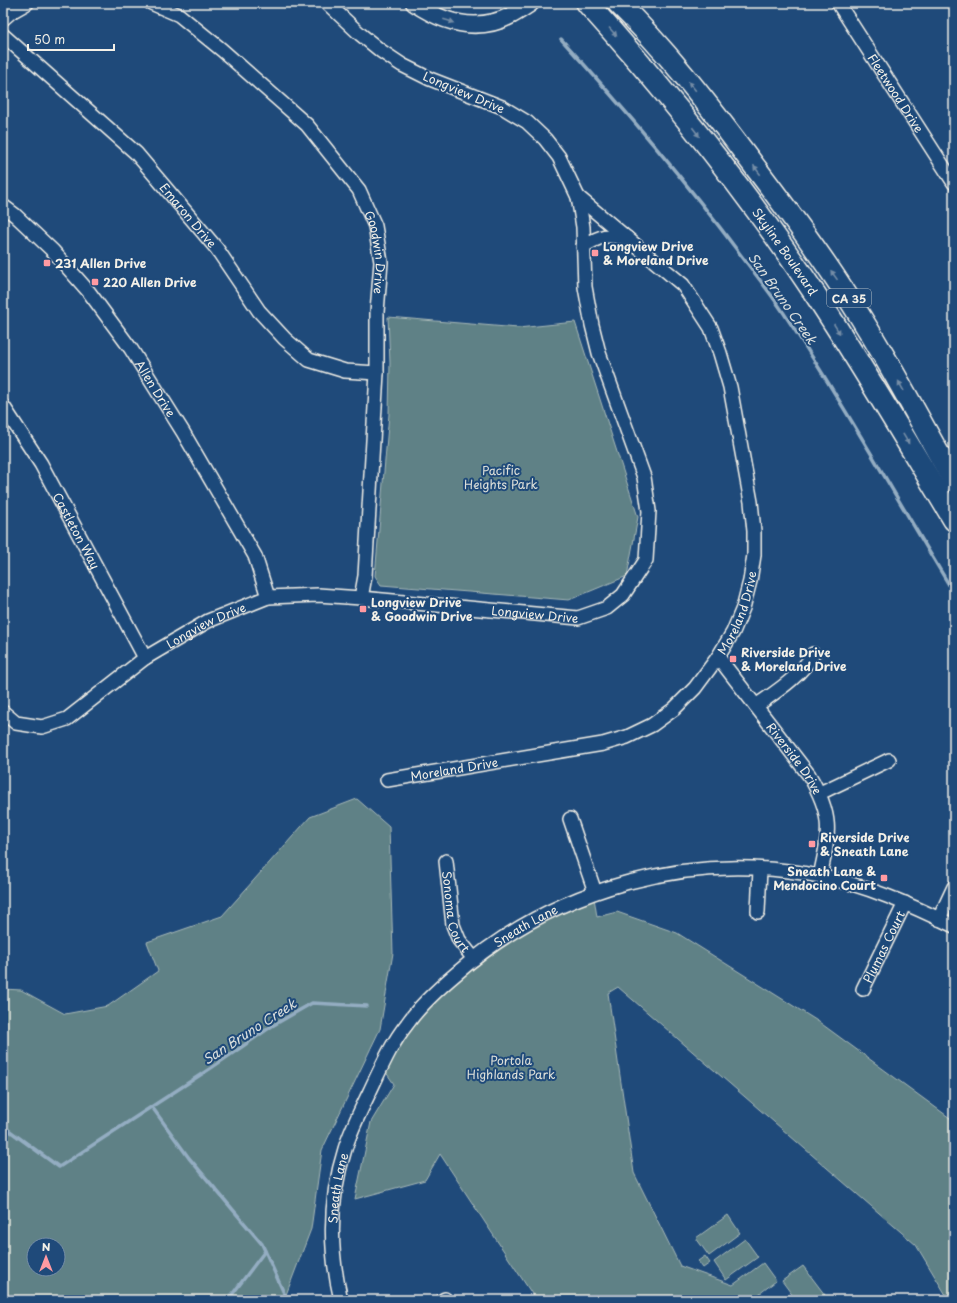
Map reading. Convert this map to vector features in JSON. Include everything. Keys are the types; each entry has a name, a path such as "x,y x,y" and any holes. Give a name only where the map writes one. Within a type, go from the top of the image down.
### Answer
{"main road":[{"name":"Skyline Boulevard","path":"587,3 652,76 782,246 866,373 954,520"},
{"name":"CA 35","path":"618,3 644,29 706,103 812,244 866,326 954,482"}],"street":[{"path":"3,19 11,12 27,3"},
{"name":"Goodwin Drive","path":"151,3 179,15 222,50 307,125 359,190 374,226 381,262 377,312 377,373 365,576 361,598"},
{"name":"Longview Drive","path":"3,712 16,722 42,727 67,719 145,658 208,621 268,597 318,595 578,618 607,608 623,595 646,560 648,511 644,477 599,353 592,328 586,287 583,227 578,196 560,157 545,139 527,122 502,107 430,79 402,65 381,51 360,34 327,3"},
{"path":"414,3 440,18 473,26 493,23 512,15 530,3"},
{"name":"Fleetwood Drive","path":"838,3 954,183"},
{"name":"Emaron Drive","path":"3,35 136,153 217,249 260,311 285,339 309,360 345,371 377,373"},
{"name":"Moreland Drive","path":"386,780 603,744 627,737 652,725 674,709 695,688 718,657 733,632 743,608 754,555 754,531 751,502 730,387 711,328 683,285 578,196"},
{"name":"Allen Drive","path":"3,206 15,215 53,251 89,292 131,349 183,432 255,556 268,597"},
{"path":"583,246 602,236 610,234 627,238"},
{"name":"Castleton Way","path":"3,406 41,464 145,658"},
{"path":"756,706 799,674 807,665 813,654"},
{"name":"Riverside Drive","path":"718,657 809,775 820,793 826,812 828,830 827,846 820,876"},
{"path":"820,793 889,760"},
{"path":"570,819 595,892"},
{"name":"Sonoma Court","path":"446,861 453,925 459,940 474,958"},
{"name":"Sneath Lane","path":"341,1300 333,1255 332,1228 338,1174 350,1135 392,1047 407,1024 426,1001 474,958 504,937 564,905 595,892 624,883 690,870 725,868 760,868 789,871 850,883 905,904 954,926"},
{"path":"758,912 760,868"},
{"path":"939,919 954,887"},
{"name":"Plumas Court","path":"863,990 905,904"}],"green space":[{"name":"Pacific Heights Park","path":"388,317 518,328 575,322 638,517 627,576 569,600 381,585 375,576 389,414 390,363"},
{"path":"357,799 389,827 393,953 380,1029 322,1150 311,1229 284,1300 3,1300 3,989 21,990 65,1014 108,1006 158,971 147,942 222,916 310,817"},
{"name":"Portola Highlands Park","path":"593,891 597,917 617,912 677,933 819,1022 954,1121 954,1300 949,1300 916,1245 618,987 608,993 634,1173 680,1266 733,1285 763,1263 776,1281 759,1294 776,1300 536,1300 440,1154 425,1180 355,1199 371,1122 394,1084 379,1062 450,977"},
{"path":"728,1215 740,1233 709,1256 696,1238"},
{"path":"745,1239 758,1257 726,1280 714,1262"},
{"path":"705,1256 710,1263 703,1268 698,1261"},
{"path":"803,1266 825,1295 818,1300 796,1300 782,1281"}],"waterway":[{"name":"San Bruno Creek","path":"561,39 608,91 675,171 719,226 776,302 809,352 872,454 954,593"},
{"name":"San Bruno Creek","path":"3,1126 59,1167 211,1068 272,1026 312,1003 367,1006"},
{"name":"San Bruno Creek","path":"152,1107 189,1158 262,1244 287,1300"},
{"name":"San Bruno Creek","path":"228,1300 265,1251"}],"place":[{"name":"Longview Drive & Moreland Drive","path":"595,253"},
{"name":"231 Allen Drive","path":"47,263"},
{"name":"220 Allen Drive","path":"95,282"},
{"name":"Longview Drive & Goodwin Drive","path":"363,609"},
{"name":"Riverside Drive & Moreland Drive","path":"733,659"},
{"name":"Riverside Drive & Sneath Lane","path":"812,844"},
{"name":"Sneath Lane & Mendocino Court","path":"884,878"}]}
